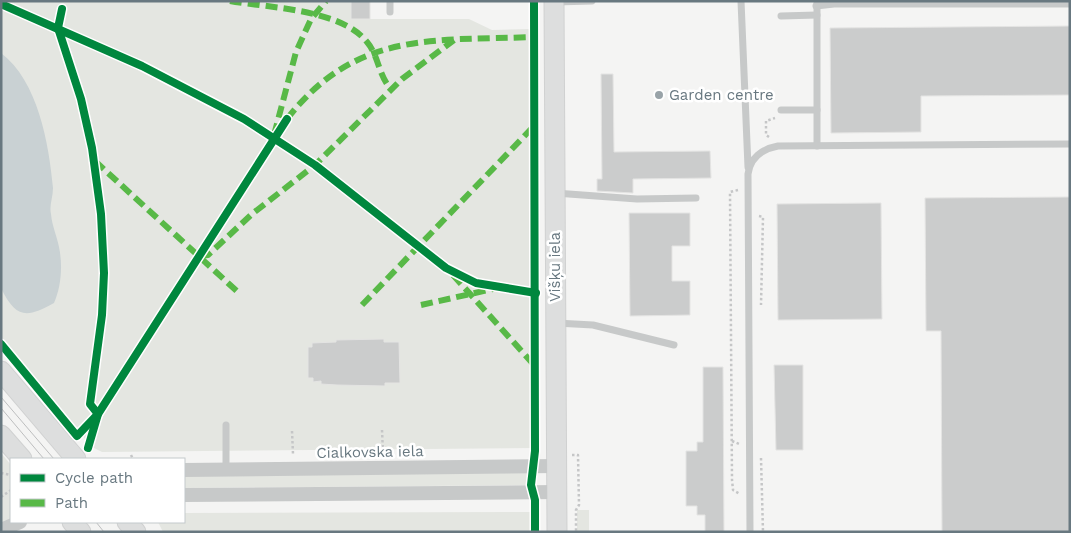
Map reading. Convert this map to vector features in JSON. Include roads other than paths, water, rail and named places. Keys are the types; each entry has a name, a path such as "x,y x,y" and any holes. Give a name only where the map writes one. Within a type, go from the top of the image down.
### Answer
{"street":[{"name":"Višķu iela","path":"554,2 557,532"},
{"path":"1,371 75,458"},
{"path":"1,435 21,458"},
{"name":"Cialkovska iela","path":"185,470 557,466"},
{"path":"185,495 556,492"},
{"path":"2,530 18,523"}],"lane":[{"path":"390,1 390,12"},
{"path":"554,2 592,1"},
{"path":"741,1 748,161 750,532"},
{"path":"817,146 817,4 1070,4"},
{"path":"781,16 816,15"},
{"path":"781,110 817,110"},
{"path":"748,174 755,157 768,148 1070,144"},
{"path":"555,193 637,200 696,198"},
{"path":"556,322 593,325 674,345"},
{"path":"226,425 226,470"}],"tram line":[{"path":"1,397 53,458"},
{"path":"1,408 43,458"},
{"path":"97,523 104,532"}],"place":[{"name":"Garden centre","path":"659,95"}]}
